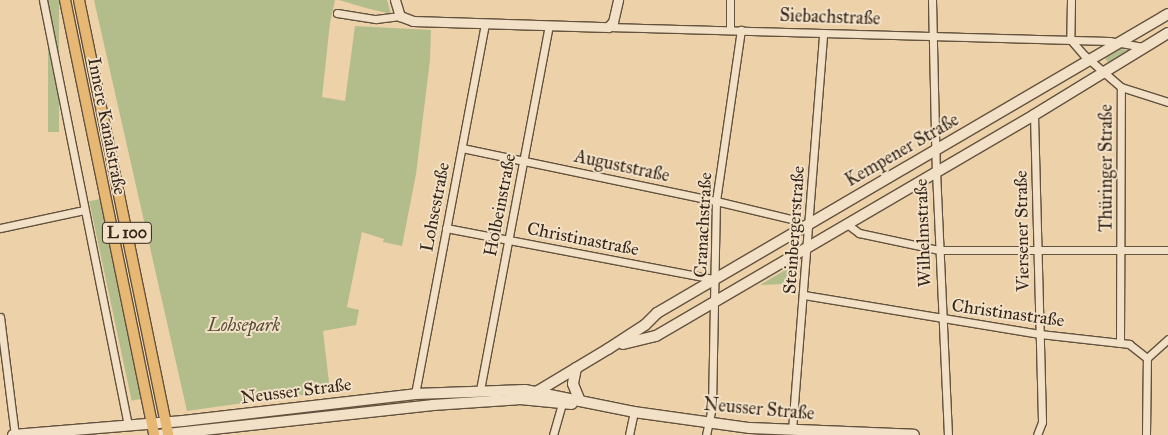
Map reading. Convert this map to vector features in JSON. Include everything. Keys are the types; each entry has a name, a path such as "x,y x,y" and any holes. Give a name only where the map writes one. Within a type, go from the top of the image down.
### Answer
{"main road":[{"name":"Innere Kanalstraße","path":"65,0 154,435"},
{"name":"Innere Kanalstraße","path":"79,0 166,422 165,435"},
{"name":"Kempener Straße","path":"520,399 538,391 608,349 645,325 653,317 714,279 1168,14"},
{"name":"Kempener Straße","path":"608,349 634,339 656,336 1034,115 1168,33"},
{"path":"653,317 656,328 663,331"},
{"path":"570,401 576,368"},
{"name":"Neusser Straße","path":"14,435 166,422 415,394 480,390 538,391 570,401 602,406"},
{"path":"408,407 415,394"},
{"name":"Neusser Straße","path":"165,435 408,407 520,399 570,401 710,422 792,430 914,435"},
{"path":"275,410 275,422"}],"street":[{"path":"43,0 128,425"},
{"path":"395,0 400,16"},
{"path":"608,27 612,22 618,0"},
{"path":"730,0 730,30"},
{"name":"Wilhelmstraße","path":"932,0 935,151 948,435"},
{"path":"1071,0 1070,40 1089,60 1121,87 1168,102"},
{"name":"Siebachstraße","path":"337,13 376,19 400,16 413,21 485,25 741,30 1070,40 1120,42 1144,47"},
{"name":"Lohsestraße","path":"415,394 485,25"},
{"name":"Holbeinstraße","path":"480,390 549,26"},
{"name":"Cranachstraße","path":"706,435 712,407 716,201 741,30"},
{"name":"Steinbergerstraße","path":"792,430 808,246 806,225 823,33"},
{"name":"Thüringer Straße","path":"1120,343 1121,87"},
{"name":"Viersener Straße","path":"1034,115 1042,422 1037,435"},
{"name":"Auguststraße","path":"462,148 716,201 795,220 806,225"},
{"path":"0,228 84,210"},
{"path":"847,224 858,234 939,250 1168,250"},
{"name":"Christinastraße","path":"446,228 714,279"},
{"name":"Christinastraße","path":"804,295 1040,334 1130,344 1147,358"},
{"path":"0,317 14,435"},
{"path":"1146,435 1147,358 1167,341"},
{"path":"553,435 570,401"},
{"path":"629,435 634,412"}],"green space":[{"path":"48,0 59,0 59,132 48,132"},
{"name":"Lohsepark","path":"94,0 335,0 330,23 322,97 345,101 355,26 431,30 430,60 416,174 402,246 383,242 384,239 362,232 347,307 359,310 356,325 323,331 330,391 187,411"},
{"path":"339,0 387,0 391,14 366,8"},
{"path":"1115,48 1134,51 1110,65 1103,55"},
{"path":"100,199 142,399 132,401 89,201"},
{"path":"799,262 782,284 760,285"}]}
